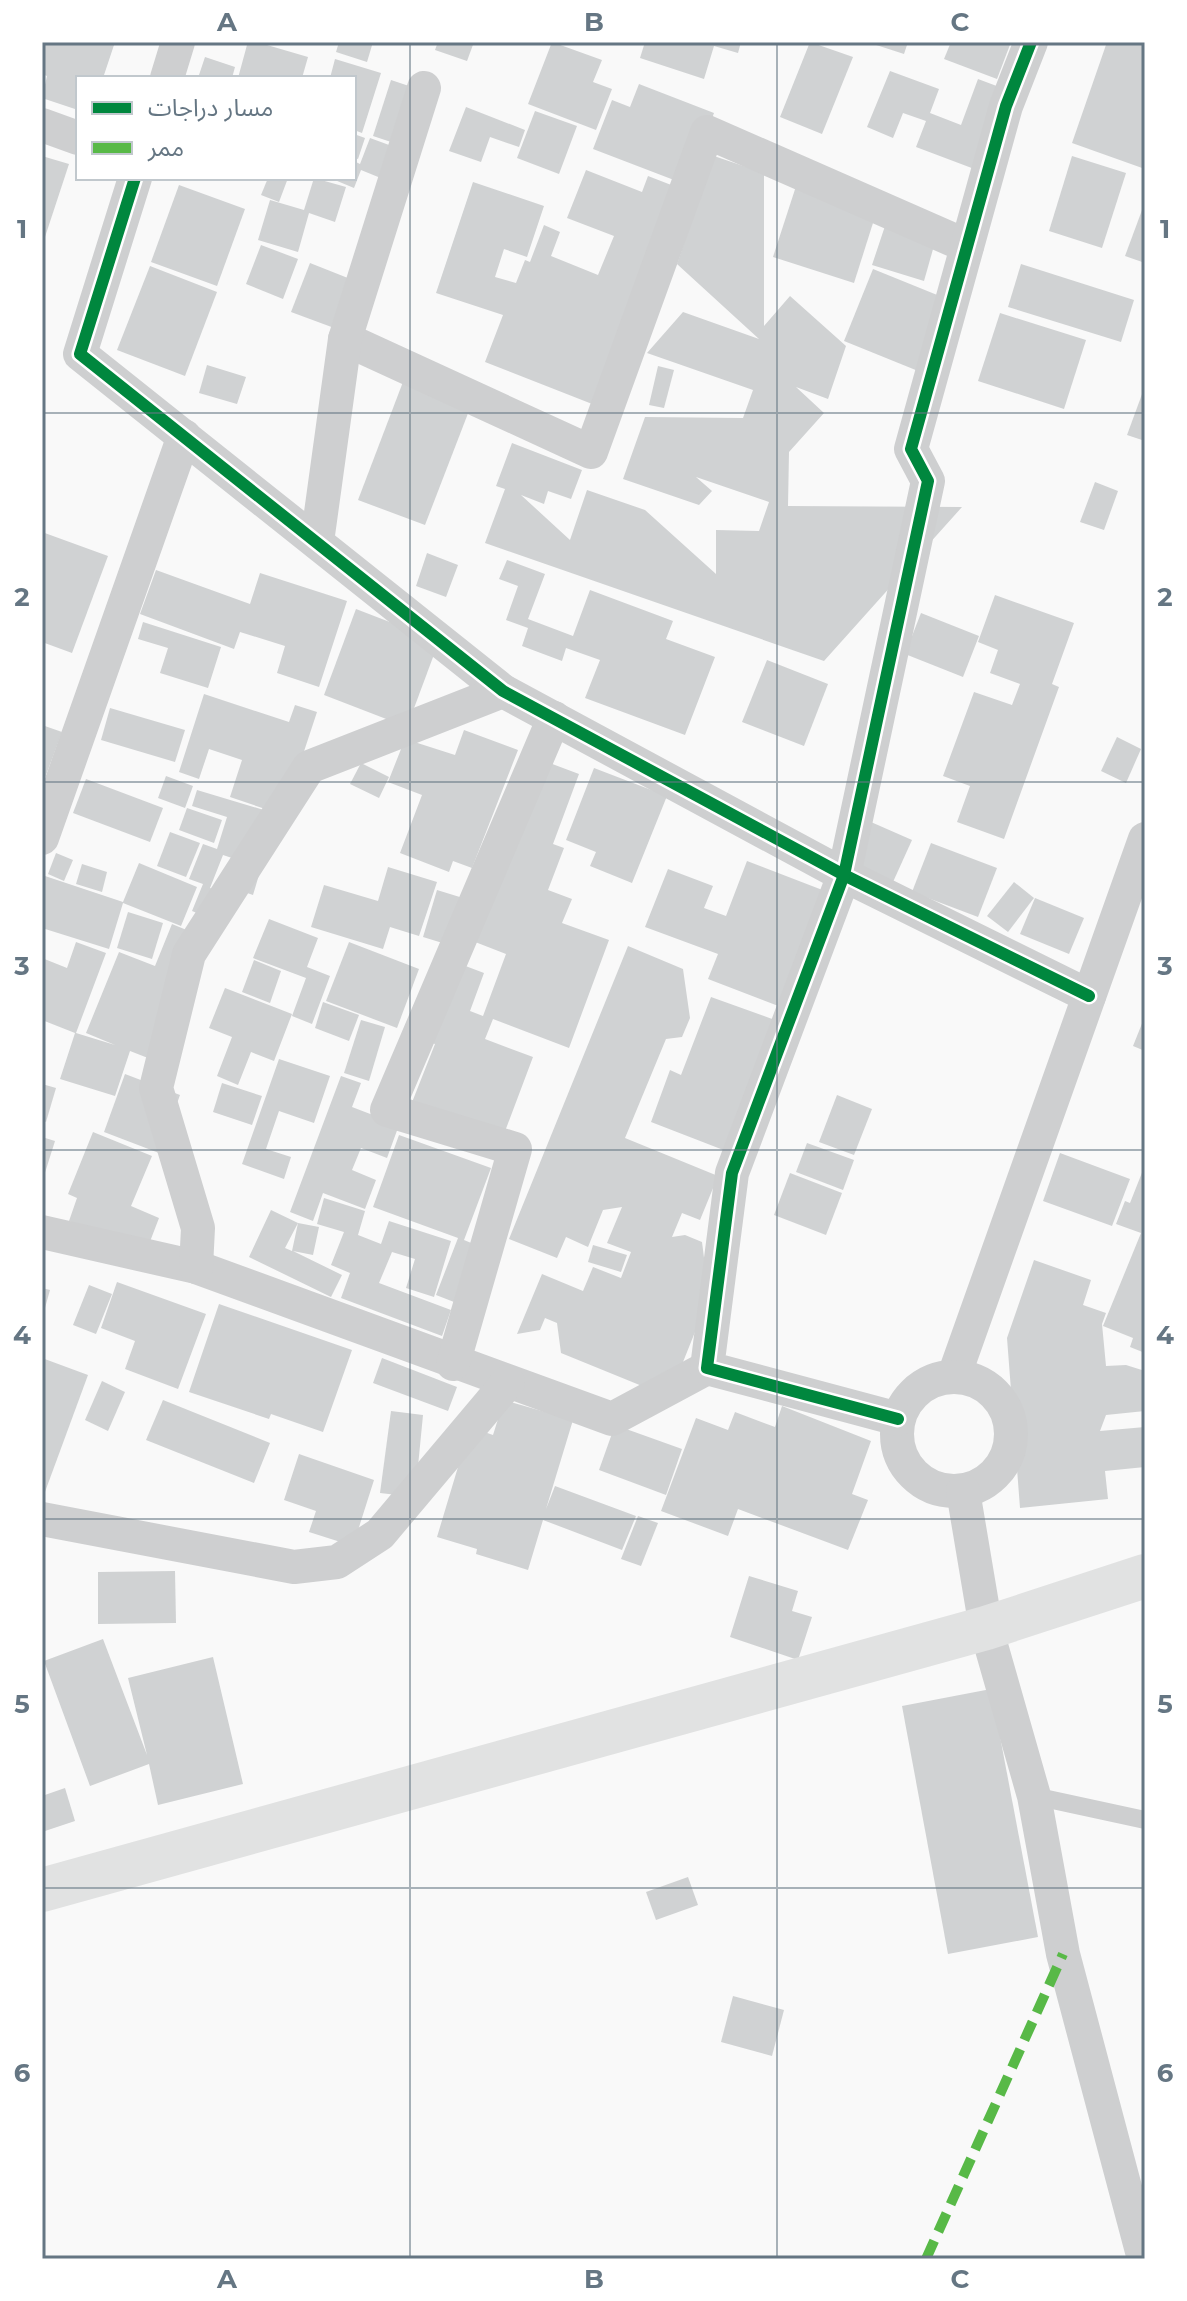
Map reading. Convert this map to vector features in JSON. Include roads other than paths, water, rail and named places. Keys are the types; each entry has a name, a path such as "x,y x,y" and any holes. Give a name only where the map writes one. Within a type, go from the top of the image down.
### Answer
{"main road":[{"path":"42,1890 986,1628 1145,1576"}],"street":[{"path":"168,76 178,42"},
{"path":"707,1368 732,1173 844,875 928,481 911,449 1006,106 1031,42"},
{"path":"317,542 345,339 424,88"},
{"path":"42,125 76,137"},
{"path":"345,339 591,452 707,132 967,246"},
{"path":"134,180 80,354 503,691 844,875 1089,996"},
{"path":"43,830 184,436"},
{"path":"196,1267 198,1228 156,1088 189,954 309,767 503,691"},
{"path":"453,1364 515,1149 387,1110 554,718"},
{"path":"954,1376 1145,839"},
{"path":"42,1232 196,1267 453,1364 612,1419 707,1368 898,1419"},
{"path":"954,1376 974,1381 990,1390 1002,1404 1011,1440 995,1474 980,1485 963,1491 944,1491 926,1485 910,1473 896,1438 898,1419 907,1402 920,1388 954,1376"},
{"path":"42,1519 294,1567 337,1562 380,1534 508,1382"},
{"path":"963,1491 986,1628 1034,1796 1063,1954 1144,2259"}],"lane":[{"path":"1034,1796 1145,1820"}]}
